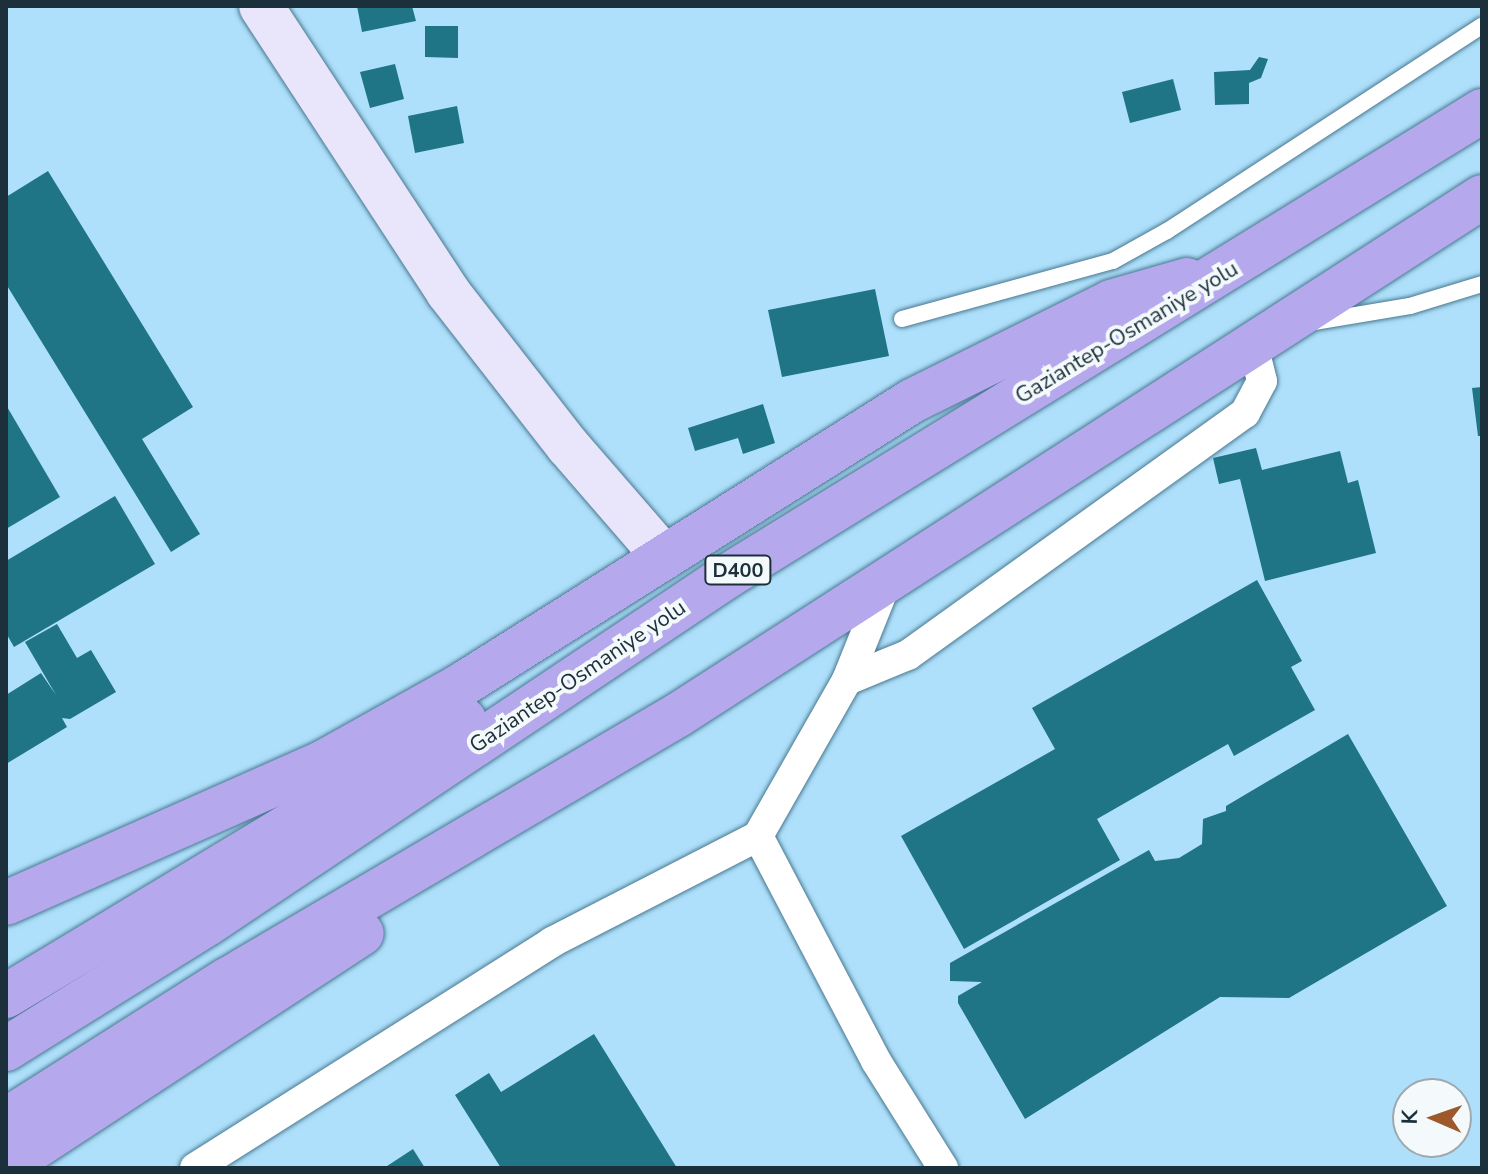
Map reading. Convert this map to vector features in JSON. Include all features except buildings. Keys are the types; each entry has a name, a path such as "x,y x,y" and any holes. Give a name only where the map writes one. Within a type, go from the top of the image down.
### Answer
{"highway":[{"name":"Gaziantep-Osmaniye yolu","path":"6,1049 207,924 726,577 1218,278 1482,111"},
{"path":"6,1120 227,980 678,715 1482,197"},
{"path":"6,903 324,762 460,686 912,401 1111,302 1161,283 1218,278"},
{"name":"D400","path":"6,996 475,713 612,654"},
{"path":"6,1166 378,922 551,817 678,715"}],"street":[{"path":"261,6 448,292 568,446 664,557"},
{"path":"847,680 908,655 1245,413 1262,381 1267,336"},
{"path":"195,1168 552,942 758,836 847,680 886,583"},
{"path":"758,836 876,1061 943,1168"}],"lane":[{"path":"902,319 1113,261 1167,231 1482,26"},
{"path":"1267,336 1410,306 1482,284"}]}
